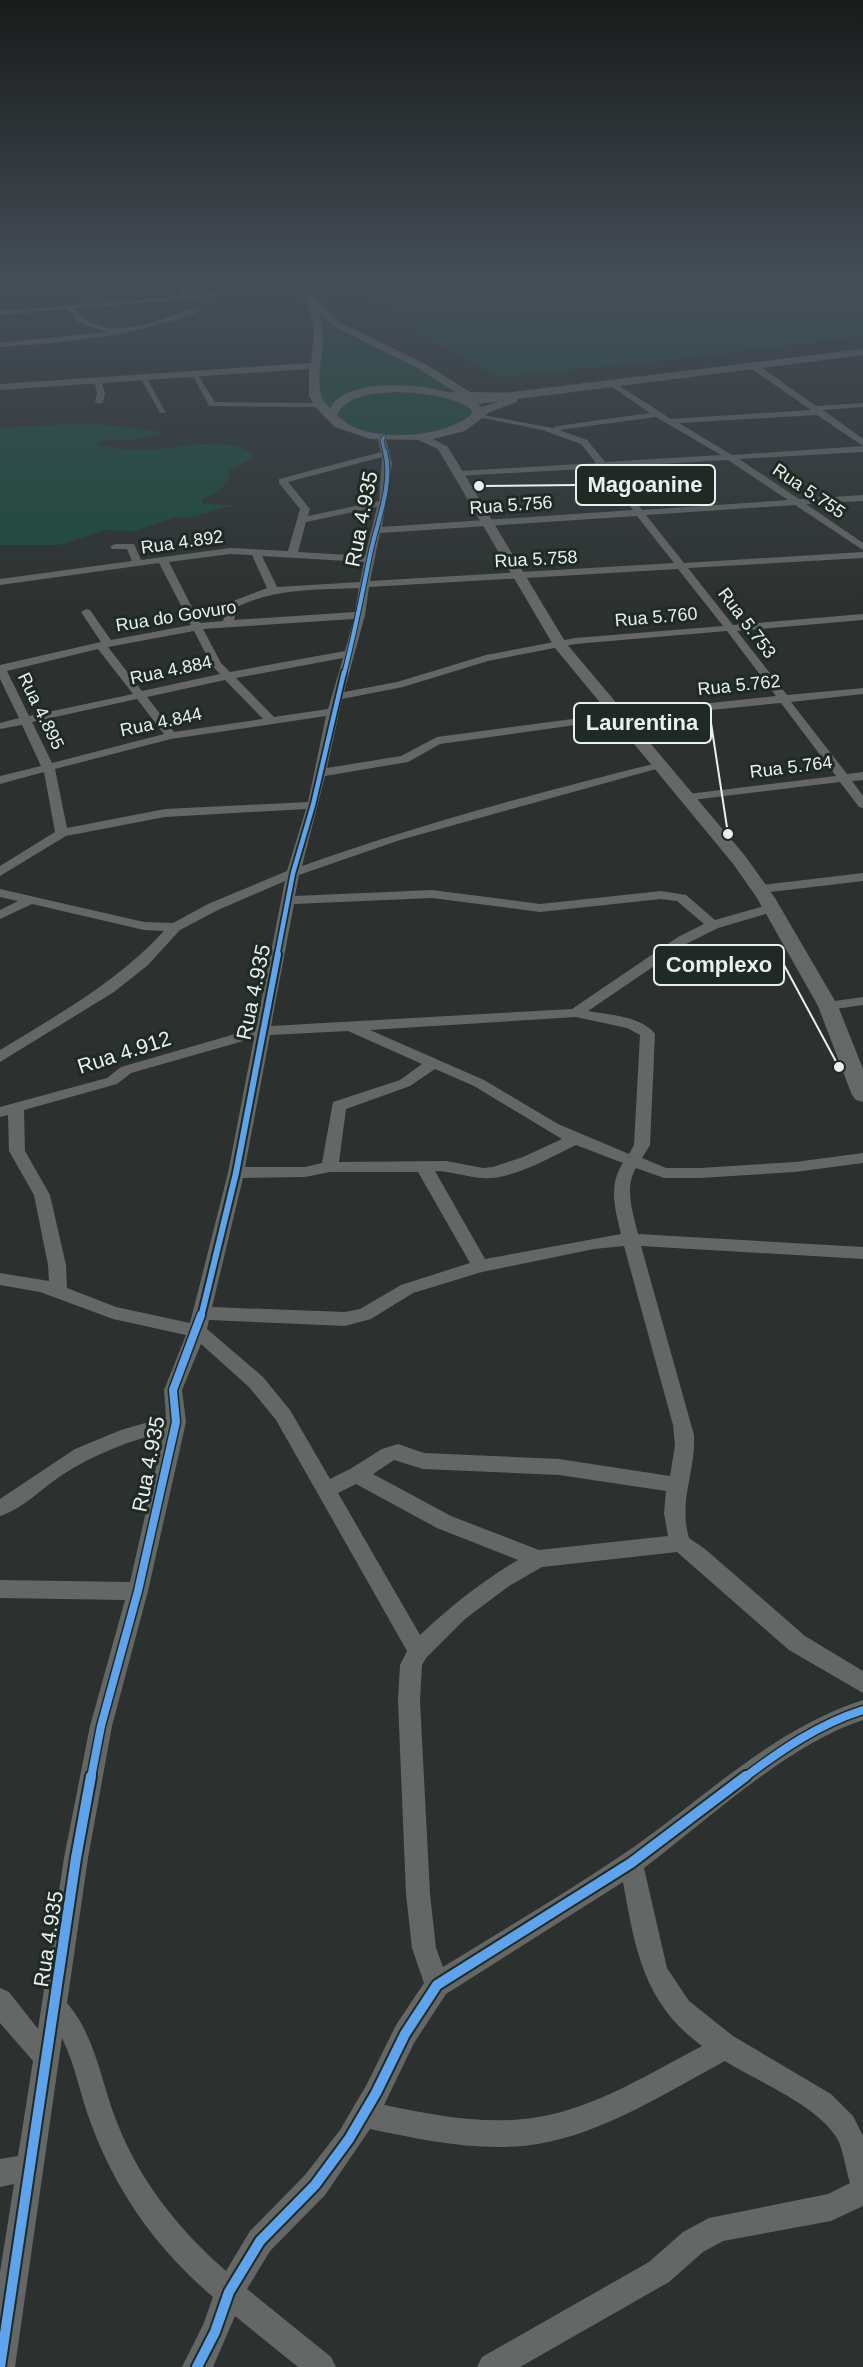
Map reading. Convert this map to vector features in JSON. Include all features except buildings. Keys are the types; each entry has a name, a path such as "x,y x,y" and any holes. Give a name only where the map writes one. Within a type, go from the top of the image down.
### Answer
{"main road":[{"path":"314,389 319,405 332,417 351,430 386,445 404,438 443,434 466,426 478,416 531,394"},
{"path":"332,417 336,406 344,400 370,392 400,389"},
{"path":"410,389 439,392 471,400 573,389"},
{"path":"456,389 471,400 478,416"},
{"path":"503,389 531,394"},
{"path":"471,400 559,389"},
{"path":"442,447 443,434"},
{"path":"420,437 442,447 560,645 722,839 760,889 828,1006 863,1095"}],"street":[{"path":"99,402 100,389"},
{"path":"150,389 163,411"},
{"path":"204,389 212,404 319,405"},
{"name":"Rua 5.755","path":"621,389 667,422 731,458 863,547"},
{"path":"788,389 863,443"},
{"path":"667,422 863,405"},
{"path":"478,416 544,428 656,415"},
{"name":"Rua 5.753","path":"544,428 579,439 602,465 642,513 863,804"},
{"path":"292,555 304,520 305,509 300,500 282,481 386,445"},
{"name":"Rua 4.935","path":"0,2367 76,1858 101,1726 138,1591 176,1422 173,1390 199,1322 236,1173 262,1031 290,900 293,873 313,805 336,704 360,615 369,559 383,503 386,445"},
{"path":"463,480 602,465 863,449"},
{"name":"Rua 5.756","path":"377,530 863,498"},
{"path":"304,520 383,503"},
{"path":"115,547 131,546 138,565"},
{"name":"Rua 4.892","path":"0,582 138,565 218,552 369,559"},
{"path":"256,553 273,590"},
{"name":"Rua 5.758","path":"228,622 232,605 253,595 273,590 863,555"},
{"path":"163,561 207,651 270,720"},
{"path":"86,612 137,695 171,736"},
{"name":"Rua do Govuro","path":"0,668 104,644 228,622 360,615"},
{"name":"Rua 5.760","path":"336,704 486,658 594,639 863,617"},
{"name":"Rua 4.884","path":"0,726 228,676 350,653"},
{"name":"Rua 4.895","path":"0,668 49,769 62,833"},
{"name":"Rua 5.762","path":"321,773 404,759 437,741 618,716 863,691"},
{"name":"Rua 4.844","path":"0,780 171,736 270,720 336,704"},
{"path":"0,1057 109,989 143,962 175,927 213,907 293,873 446,821 661,766"},
{"name":"Rua 5.764","path":"688,798 863,776"},
{"path":"0,872 62,833 165,813 313,805"},
{"path":"760,889 863,877"},
{"path":"0,893 144,926 175,927"},
{"path":"290,900 432,894 540,908 661,895 681,898 713,925"},
{"path":"0,915 29,900"},
{"path":"576,1013 683,940 713,925 771,908"},
{"path":"828,1006 863,1001"},
{"name":"Rua 4.912","path":"0,1112 112,1081 126,1070 262,1031 576,1013 630,1024 641,1028 648,1034 645,1128 642,1145 632,1161"},
{"path":"350,1026 479,1083 552,1128 575,1139 664,1173 700,1173 863,1158"},
{"path":"330,1167 339,1106 405,1083 435,1062"},
{"path":"16,1106 17,1151 45,1206 57,1265 58,1292"},
{"path":"236,1173 305,1172 330,1167 446,1166 483,1173 494,1172 529,1161 575,1139"},
{"path":"632,1161 622,1177 622,1205 665,1371 681,1417 685,1445 676,1485 672,1520 680,1543 698,1555 797,1643 863,1683"},
{"path":"424,1167 449,1215 481,1266"},
{"path":"0,1279 43,1286 113,1313 199,1322 345,1319 365,1314 407,1289 481,1266 583,1245 631,1239 863,1253"},
{"path":"199,1322 224,1352 256,1382 288,1424 418,1651"},
{"path":"0,1508 54,1470 98,1448 137,1432 176,1422"},
{"path":"326,1489 357,1475 389,1454 398,1452 444,1464 559,1467 676,1485"},
{"path":"357,1475 444,1522 538,1559"},
{"path":"437,1985 424,1948 418,1894 409,1701 411,1665 418,1651 458,1613 502,1580 538,1559 680,1543"},
{"path":"0,1589 138,1591"},
{"path":"197,2367 215,2332 229,2292 260,2241 315,2185 363,2114 405,2034 437,1985 631,1863 778,1752 835,1719 863,1710"},
{"path":"631,1863 656,1968 666,1993 683,2013 726,2047 811,2097 838,2118 852,2140 863,2182"},
{"path":"0,2001 18,2026 47,2058"},
{"path":"54,2007 70,2025 81,2047 93,2092 125,2172 151,2215 229,2292 321,2367"},
{"path":"363,2114 414,2126 536,2131 583,2117 631,2097 726,2047"},
{"path":"0,2173 31,2167"},
{"path":"492,2367 659,2272 693,2242 719,2228 831,2207 863,2191"}],"green space":[{"path":"317,389 455,389 478,411 466,426 404,438 351,430 316,399"},
{"path":"87,423 151,430 163,434 131,440 105,440 95,444 123,450 148,449 153,451 190,445 216,444 251,452 252,458 228,471 230,476 221,489 202,500 202,504 234,505 190,517 176,517 135,531 105,530 59,545 0,545 0,428"}],"cycle path":[{"path":"0,2367 76,1858 101,1726 138,1591 176,1422 173,1390 197,1331 236,1173 293,873 313,805 333,712 360,615 369,559 383,503 388,463 382,440 384,437"},
{"path":"197,2367 215,2332 229,2292 260,2241 315,2185 349,2139 376,2093 405,2034 437,1985 631,1863 778,1752 835,1719 863,1710"}],"place":[{"name":"Magoanine","path":"479,486"},
{"name":"Laurentina","path":"728,834"},
{"name":"Complexo","path":"839,1067"}]}
